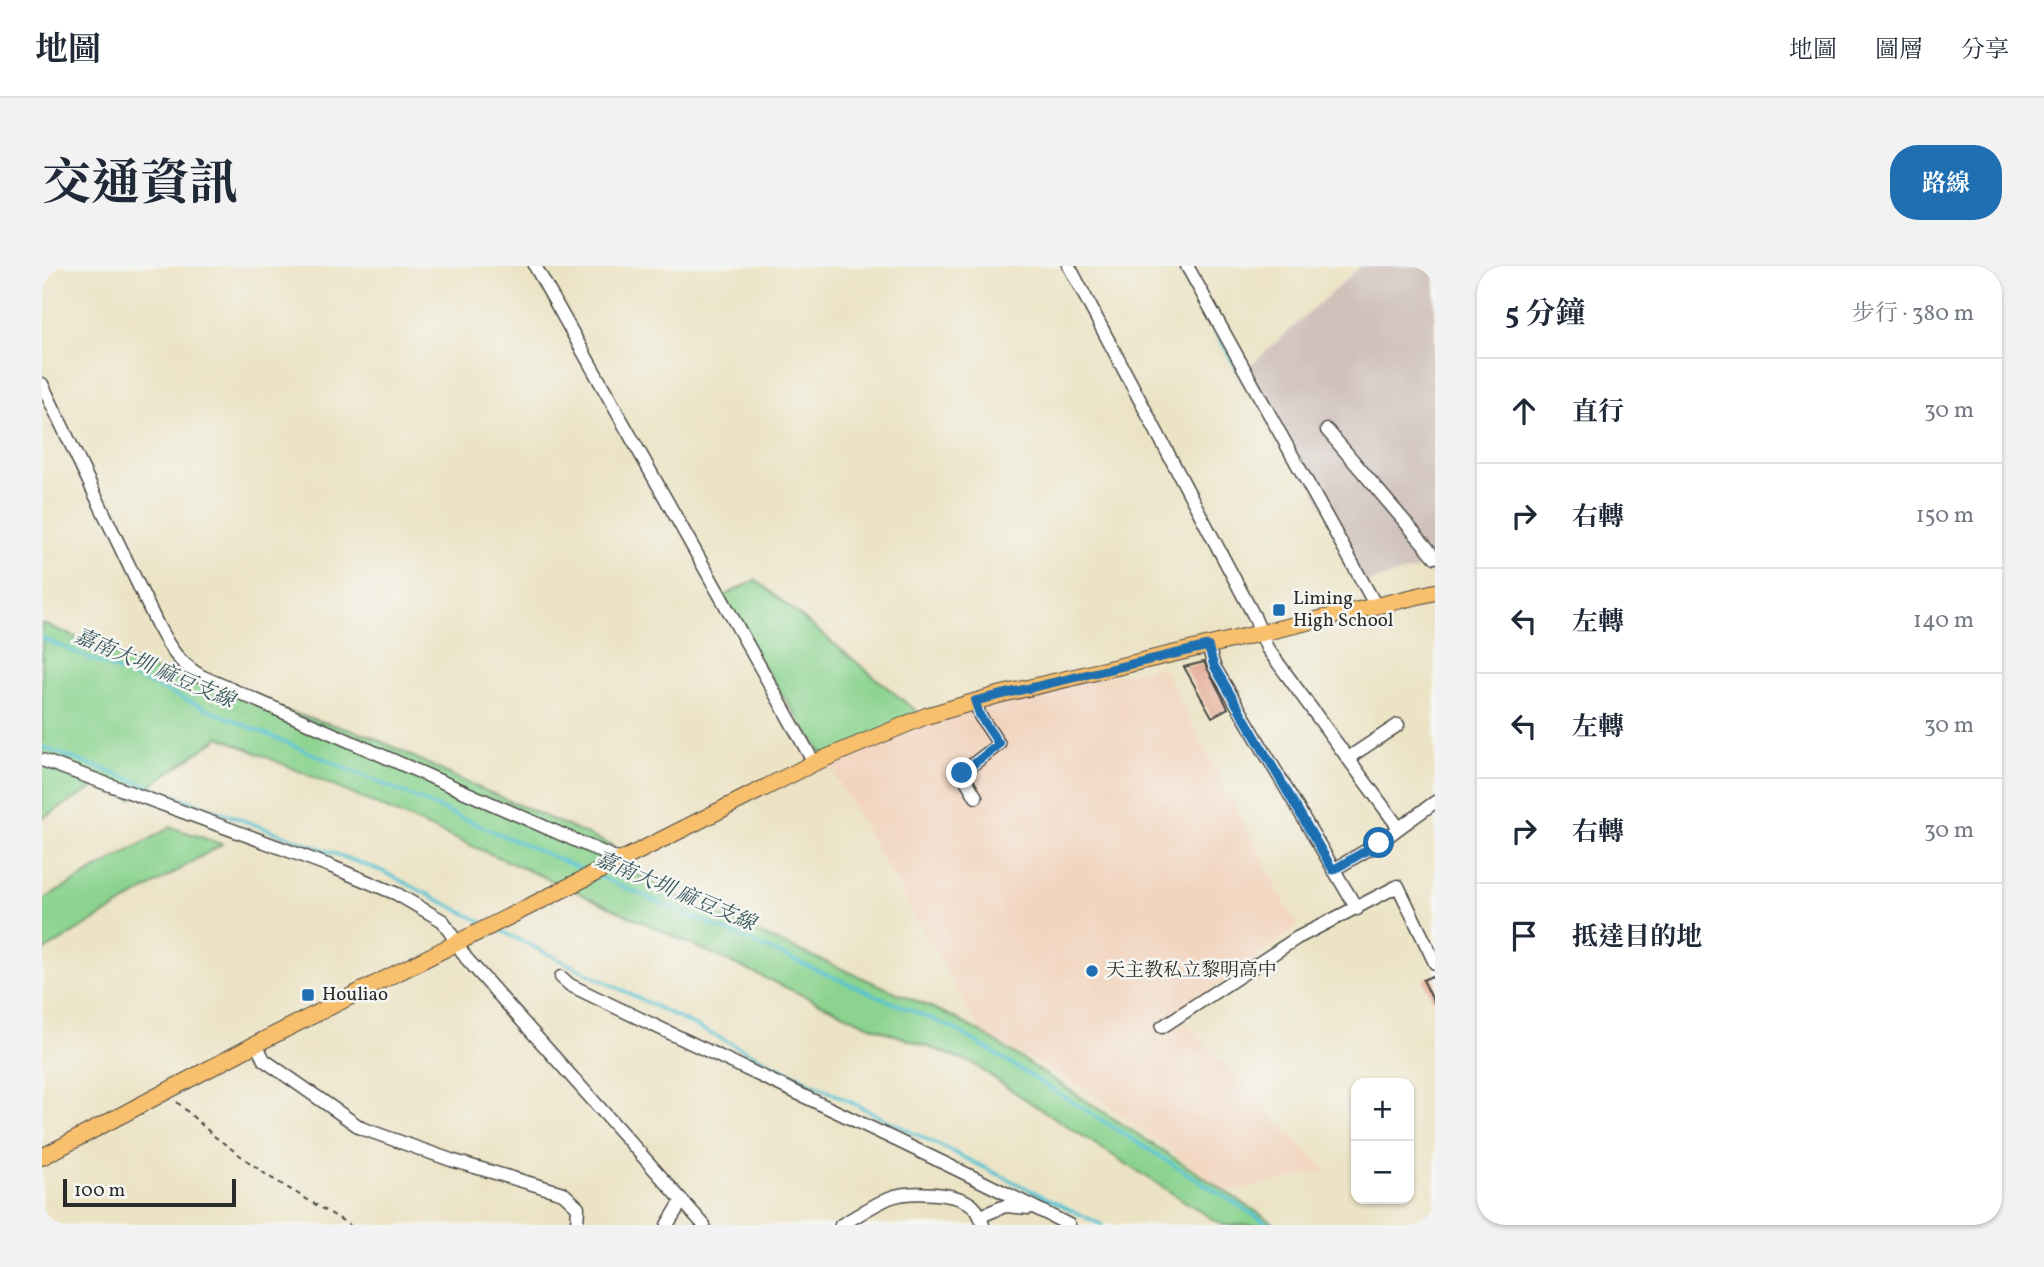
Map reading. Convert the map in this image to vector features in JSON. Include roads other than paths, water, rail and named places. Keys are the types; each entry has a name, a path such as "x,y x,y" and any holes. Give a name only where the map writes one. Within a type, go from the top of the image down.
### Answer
{"main road":[{"path":"42,1157 162,1092 550,894 814,763 926,716 975,701 1435,592"}],"street":[{"path":"535,266 814,763"},
{"path":"1069,266 1267,649 1399,828"},
{"path":"1187,266 1376,606"},
{"path":"42,384 169,648 182,664 201,676 613,863"},
{"path":"1326,430 1435,557"},
{"path":"1208,646 1214,666 1357,909"},
{"path":"975,701 980,716 999,744 962,773 976,797"},
{"path":"1348,758 1398,725"},
{"path":"42,760 330,866 397,894 443,921 466,958 704,1225"},
{"path":"1333,870 1379,843 1435,802"},
{"path":"1162,1027 1297,938 1398,886 1435,963"},
{"path":"561,977 570,985 691,1044 848,1115 1069,1225"},
{"path":"256,1044 264,1060 361,1128 452,1160 563,1193 578,1207 576,1225"},
{"path":"841,1225 891,1197 927,1193 949,1196 972,1204 982,1220 1005,1206 1037,1209"},
{"path":"667,1225 682,1201"}],"waterway":[{"path":"1178,266 1252,395"},
{"name":"嘉南大圳 麻豆支線","path":"42,638 586,871"},
{"path":"42,747 382,871 484,923"},
{"name":"嘉南大圳 麻豆支線","path":"600,877 957,1030 1270,1225"},
{"path":"497,929 1102,1225"}],"place":[{"name":"Liming High School","path":"1279,610"},
{"name":"天主教私立黎明高中","path":"1092,971"},
{"name":"Houliao","path":"308,995"}]}
